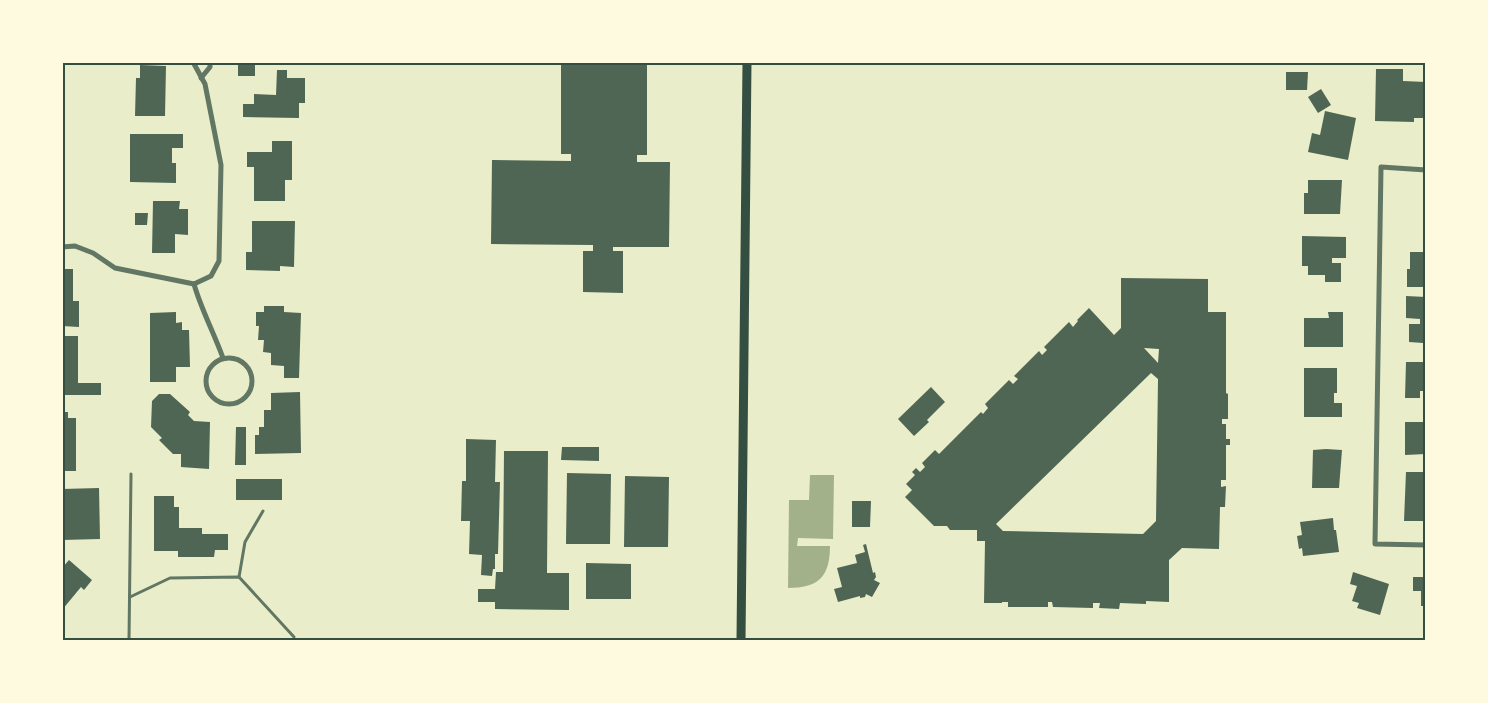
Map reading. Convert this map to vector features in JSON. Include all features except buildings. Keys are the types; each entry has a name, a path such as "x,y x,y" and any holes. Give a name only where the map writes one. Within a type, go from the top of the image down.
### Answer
{"main road":[{"path":"741,640 747,62"}],"street":[{"path":"62,247 75,246 93,253 115,268 194,284 211,276 219,261 221,165 205,84 193,62"},
{"path":"201,78 210,67 210,62"},
{"path":"1426,170 1380,167 1375,544 1426,544"},
{"path":"194,284 200,306 223,358"},
{"path":"223,358 238,359 249,368 252,375 251,390 241,401 233,404 218,402 207,389 207,373 211,366 223,358"}],"lane":[{"path":"129,640 131,474"},
{"path":"239,577 245,542 263,511"},
{"path":"130,597 170,578 239,577 294,637"}],"shaded area":[{"path":"810,475 834,475 833,539 798,538 797,546 830,546 828,566 825,573 814,583 807,586 788,588 789,500 809,500"}]}
